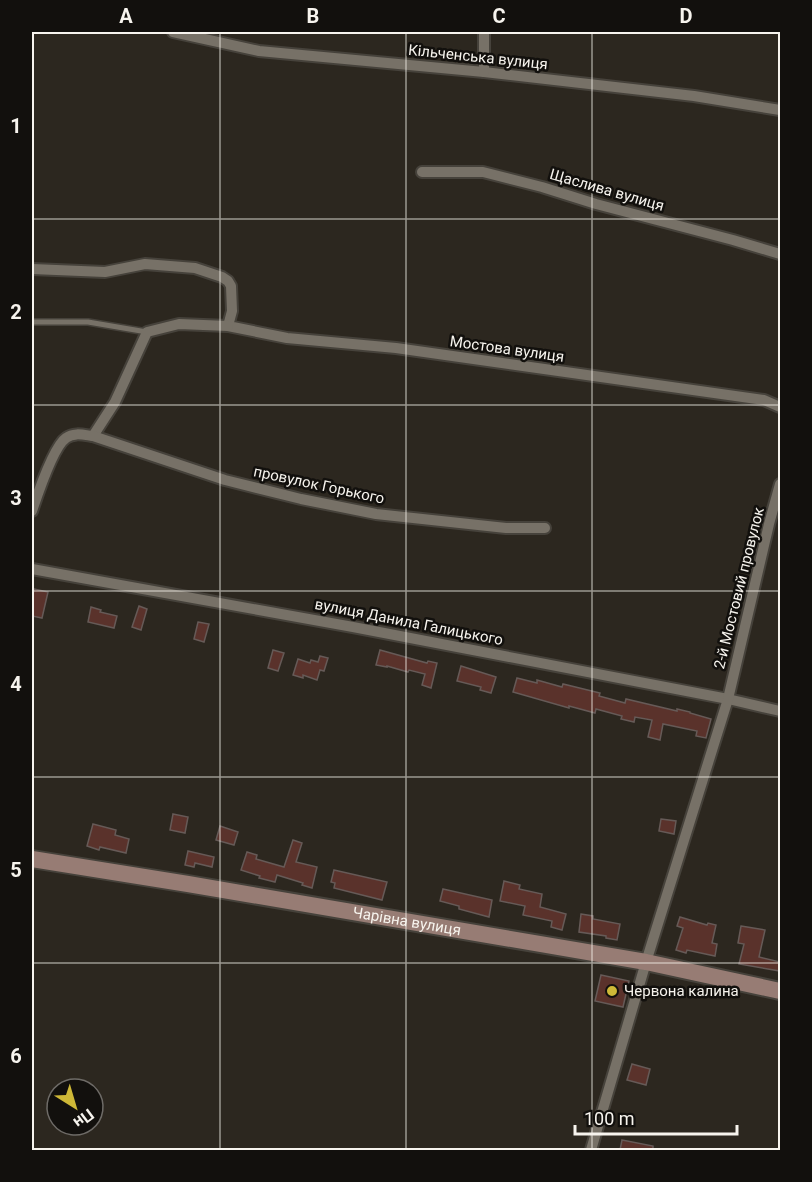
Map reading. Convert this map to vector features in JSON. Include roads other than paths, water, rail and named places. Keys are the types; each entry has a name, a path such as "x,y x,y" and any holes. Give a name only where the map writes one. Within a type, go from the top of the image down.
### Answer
{"street":[{"name":"Кільченська вулиця","path":"172,32 259,51 484,72 694,96 780,110"},
{"path":"484,32 484,72"},
{"name":"Щаслива вулиця","path":"422,172 483,172 780,254"},
{"path":"32,269 105,272 145,264 195,268 222,277 231,286 232,311 228,326"},
{"name":"Мостова вулиця","path":"147,332 179,324 228,326 287,338 396,348 764,400 780,407"},
{"path":"32,511 42,479 64,438 77,434 93,436 115,402 147,332"},
{"name":"провулок Горького","path":"93,436 225,480 322,504 376,514 506,528 545,528"},
{"name":"2-й Мостовий провулок","path":"591,1150 646,962 728,699 780,484"},
{"name":"вулиця Данила Галицького","path":"32,569 353,627 780,711"},
{"name":"Чарівна вулиця","path":"32,859 646,962 780,991"}],"lane":[{"name":"Мостова вулиця","path":"32,322 88,322 147,332"}],"place":[{"name":"Червона калина","path":"612,991"}]}
